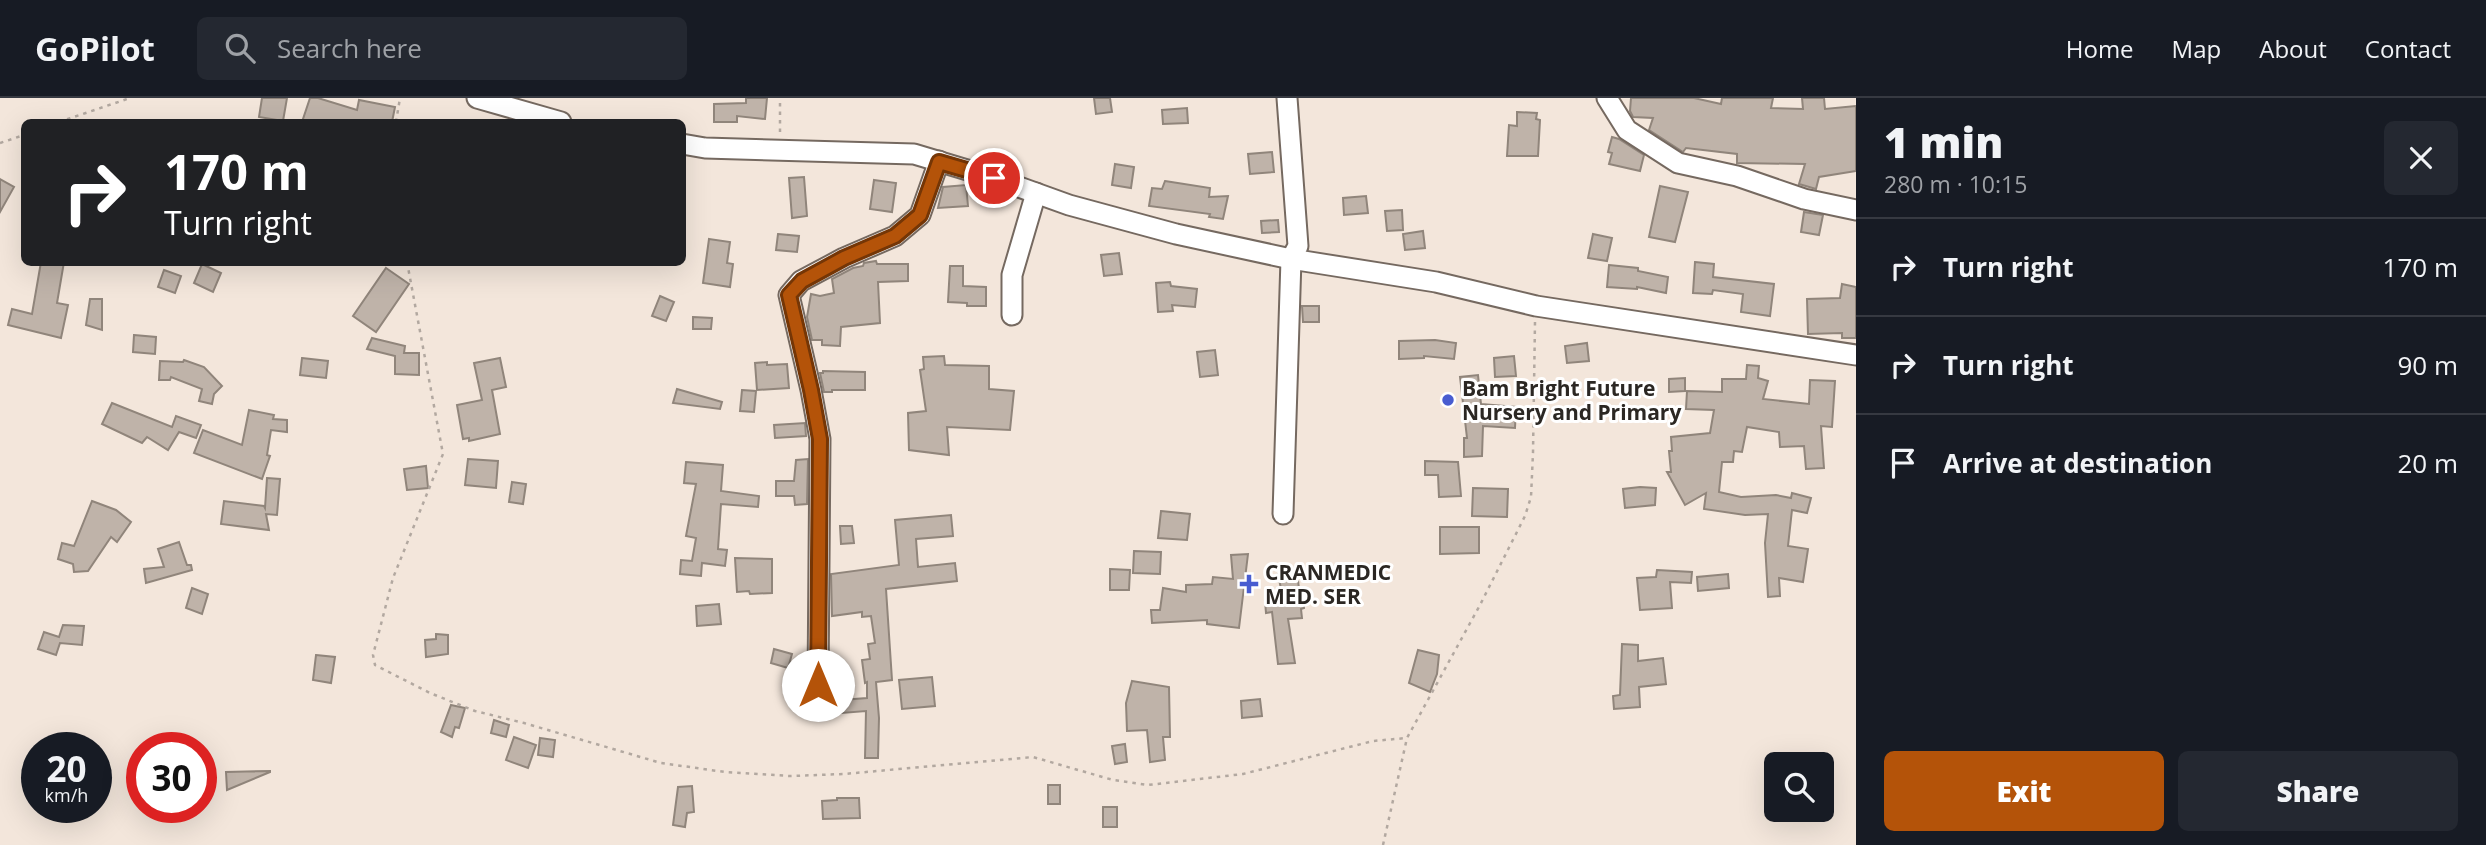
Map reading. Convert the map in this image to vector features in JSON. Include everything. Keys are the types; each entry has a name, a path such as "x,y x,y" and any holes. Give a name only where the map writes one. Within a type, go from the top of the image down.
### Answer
{"street":[{"path":"477,98 550,119"},
{"path":"1283,514 1291,259 1298,246 1287,98"},
{"path":"1606,98 1627,130 1678,163 1737,176 1804,199 1856,210"},
{"path":"686,146 914,154 1069,205 1176,234 1291,259 1436,282 1536,306 1856,355"},
{"path":"818,685 820,439 789,295 802,281 844,258 895,236 920,215 939,162"},
{"path":"1012,315 1012,275 1036,193"}],"path":[{"path":"68,119 130,98"},
{"path":"396,119 400,98"},
{"path":"780,98 780,150"},
{"path":"0,143 21,136"},
{"path":"408,266 443,454 393,578 373,655 375,665 430,693 475,711 661,763 725,772 790,776 844,774 1033,757 1113,780 1149,785 1243,774 1373,741 1407,738"},
{"path":"1383,845 1407,738 1479,606 1525,516 1531,497 1536,306"}],"building":[{"path":"262,98 287,98 283,119 259,117"},
{"path":"310,98 357,110 359,100 395,107 393,119 303,119"},
{"path":"746,98 767,98 765,119 737,116 737,122 714,122 714,104 746,103"},
{"path":"1094,98 1110,98 1112,112 1096,114"},
{"path":"1631,98 1694,98 1721,104 1722,98 1773,98 1771,108 1803,109 1802,98 1824,98 1825,109 1856,106 1856,171 1819,177 1816,189 1799,184 1805,164 1737,163 1737,154 1686,148 1683,152 1649,130 1653,118 1633,117 1630,111"},
{"path":"1187,108 1188,123 1163,124 1162,110"},
{"path":"1517,112 1537,113 1536,119 1540,120 1538,156 1507,156 1509,125 1517,126"},
{"path":"1612,137 1644,155 1640,171 1609,164 1612,153 1608,152"},
{"path":"1272,152 1274,172 1250,174 1248,154"},
{"path":"1115,164 1134,167 1131,188 1112,185"},
{"path":"804,177 807,216 792,218 789,178"},
{"path":"0,179 14,187 0,212"},
{"path":"874,180 896,183 892,212 870,209"},
{"path":"1165,181 1210,188 1209,197 1228,196 1223,219 1209,217 1210,214 1149,206 1152,188 1162,189"},
{"path":"966,185 968,206 938,208 943,187"},
{"path":"1660,186 1688,192 1675,242 1649,237"},
{"path":"1366,196 1368,213 1344,215 1343,198"},
{"path":"1402,210 1403,230 1387,231 1385,211"},
{"path":"1804,212 1823,215 1819,235 1801,232"},
{"path":"1278,220 1279,232 1262,233 1261,221"},
{"path":"1423,231 1425,248 1405,250 1403,234"},
{"path":"778,234 799,236 797,252 776,250"},
{"path":"1593,234 1612,238 1607,261 1588,258"},
{"path":"709,239 730,242 727,263 733,264 730,287 703,283"},
{"path":"1119,253 1122,274 1104,276 1101,255"},
{"path":"876,261 877,264 908,264 908,281 878,282 880,323 841,327 840,346 822,345 822,340 812,340 807,317 811,294 820,296 834,293 832,279 863,266 864,263"},
{"path":"1695,262 1714,264 1713,277 1774,284 1770,316 1741,312 1743,294 1713,290 1712,294 1693,293"},
{"path":"1609,265 1638,268 1638,271 1668,277 1666,293 1637,287 1607,287"},
{"path":"40,266 63,266 57,303 68,305 61,338 8,325 12,309 32,314"},
{"path":"201,266 221,273 213,292 194,283"},
{"path":"950,266 963,266 963,286 986,287 986,306 948,302"},
{"path":"386,268 409,284 376,332 353,316"},
{"path":"164,270 181,276 175,293 158,287"},
{"path":"1170,282 1171,286 1197,289 1195,307 1172,305 1173,311 1158,312 1156,283"},
{"path":"1842,284 1856,287 1856,338 1842,338 1842,333 1808,334 1807,299 1840,298"},
{"path":"660,296 674,302 666,321 652,316"},
{"path":"90,299 102,299 102,330 86,325"},
{"path":"1302,306 1319,306 1319,322 1303,322"},
{"path":"693,317 712,318 711,329 693,329"},
{"path":"134,335 156,337 155,354 133,352"},
{"path":"372,338 405,346 404,353 419,353 419,375 395,374 395,356 367,349"},
{"path":"1435,340 1456,343 1454,359 1424,356 1399,359 1399,341"},
{"path":"1587,343 1589,361 1567,363 1565,346"},
{"path":"1215,350 1218,375 1200,377 1197,352"},
{"path":"944,356 945,365 989,366 989,389 1014,391 1010,430 947,427 949,455 909,450 908,413 926,411 920,370 924,369 923,357"},
{"path":"1514,356 1516,376 1495,377 1494,358"},
{"path":"302,358 328,361 326,378 300,375"},
{"path":"500,358 506,387 492,390 500,434 469,441 469,438 463,439 457,405 482,400 474,363"},
{"path":"184,360 204,367 222,386 214,394 212,404 199,401 202,389 171,377 170,380 159,380 160,361"},
{"path":"767,362 767,365 787,364 789,388 757,390 755,363"},
{"path":"1747,365 1759,366 1758,378 1768,381 1763,399 1809,404 1810,380 1835,381 1832,427 1821,426 1824,468 1806,469 1804,446 1780,447 1779,432 1747,427 1742,452 1734,451 1733,462 1722,462 1719,492 1741,497 1776,495 1791,498 1792,493 1811,498 1807,513 1792,510 1788,546 1808,549 1803,582 1779,578 1780,596 1768,597 1765,543 1768,514 1745,515 1704,509 1706,493 1685,505 1667,472 1671,472 1671,437 1710,433 1714,410 1686,409 1687,391 1722,392 1722,379 1746,379"},
{"path":"865,372 865,390 824,392 820,373"},
{"path":"1478,375 1481,404 1516,407 1515,428 1483,426 1482,456 1464,457 1464,438 1467,438 1460,377"},
{"path":"1685,378 1685,391 1669,392 1669,379"},
{"path":"677,389 722,402 720,409 673,403"},
{"path":"742,390 756,391 754,412 740,411"},
{"path":"112,403 172,427 176,416 201,425 196,438 179,432 168,450 147,437 142,443 102,424"},
{"path":"249,410 274,415 273,419 287,420 287,432 271,430 267,455 270,456 262,479 194,453 203,430 242,445"},
{"path":"805,423 806,436 775,438 774,425"},
{"path":"468,459 498,461 496,488 465,485"},
{"path":"808,459 807,504 795,505 794,496 776,496 776,481 794,481 796,460"},
{"path":"1425,461 1458,462 1461,496 1439,497 1438,475 1425,475"},
{"path":"686,462 723,465 721,491 759,496 758,507 721,504 718,549 727,550 725,566 702,563 701,576 680,574 681,560 692,561 696,538 686,536 696,484 684,483"},
{"path":"426,466 428,488 407,490 404,469"},
{"path":"267,478 280,479 277,515 266,514 269,530 221,524 224,501 265,508"},
{"path":"512,482 526,484 523,504 509,502"},
{"path":"1473,488 1508,489 1507,517 1472,516"},
{"path":"1656,488 1655,505 1625,508 1623,489"},
{"path":"92,501 116,510 131,522 117,542 111,537 88,571 74,572 73,564 58,559 62,543 74,546"},
{"path":"1161,511 1190,514 1187,540 1158,538"},
{"path":"951,515 953,536 916,539 918,567 955,563 957,581 886,589 892,680 876,682 878,758 865,758 866,711 829,714 828,701 867,698 862,660 870,659 868,644 875,643 871,616 862,617 862,612 832,616 831,574 899,565 895,520"},
{"path":"840,526 852,526 854,543 841,544"},
{"path":"1440,527 1479,527 1479,553 1440,554"},
{"path":"179,542 187,565 191,565 192,570 146,583 144,569 164,567 158,549"},
{"path":"1134,551 1161,552 1160,574 1133,573"},
{"path":"1248,554 1239,628 1207,624 1207,620 1152,623 1151,610 1160,610 1163,588 1186,592 1186,585 1212,584 1213,577 1233,579 1231,555"},
{"path":"735,558 772,559 772,593 737,592"},
{"path":"1110,569 1130,570 1129,590 1110,590"},
{"path":"1657,570 1692,572 1691,583 1670,582 1672,608 1640,610 1637,578 1656,577"},
{"path":"1297,571 1304,608 1301,609 1302,618 1288,619 1295,663 1278,664 1272,612 1266,613 1265,601 1278,600 1278,594 1282,594 1278,574"},
{"path":"1728,574 1729,588 1698,591 1697,577"},
{"path":"192,588 208,594 202,614 186,608"},
{"path":"719,604 721,624 697,626 696,606"},
{"path":"63,625 84,626 82,645 60,643 56,655 38,649 44,632 59,637"},
{"path":"436,634 448,635 448,654 426,657 425,640 436,639"},
{"path":"1622,644 1638,645 1638,661 1663,658 1666,684 1639,687 1640,707 1614,709 1613,696 1620,695"},
{"path":"774,649 792,654 788,668 771,663"},
{"path":"1418,650 1439,655 1437,674 1430,692 1409,683"},
{"path":"316,655 335,657 331,683 313,680"},
{"path":"932,677 935,706 902,709 899,680"},
{"path":"1132,681 1169,687 1170,737 1163,737 1165,760 1150,762 1147,730 1127,731 1126,703"},
{"path":"1260,699 1262,716 1242,718 1241,701"},
{"path":"451,705 465,708 459,728 455,727 452,737 441,732"},
{"path":"494,720 509,725 506,737 491,733"},
{"path":"514,737 536,745 528,768 506,760"},
{"path":"540,738 555,740 553,757 538,755"},
{"path":"1125,744 1127,762 1115,764 1112,746"},
{"path":"226,772 270,772 227,790"},
{"path":"1048,785 1060,785 1060,804 1048,804"},
{"path":"692,786 694,812 687,813 685,827 673,825 678,787"},
{"path":"859,798 860,818 823,819 822,801"},
{"path":"1103,807 1117,807 1117,827 1103,827"}],"place":[{"name":"Bam Bright Future Nursery and Primary","path":"1448,400"},
{"name":"CRANMEDIC MED. SER","path":"1249,584"}],"route":[{"path":"818,685 820,439 789,295 802,281 844,258 895,236 920,215 939,162 994,178"}]}
